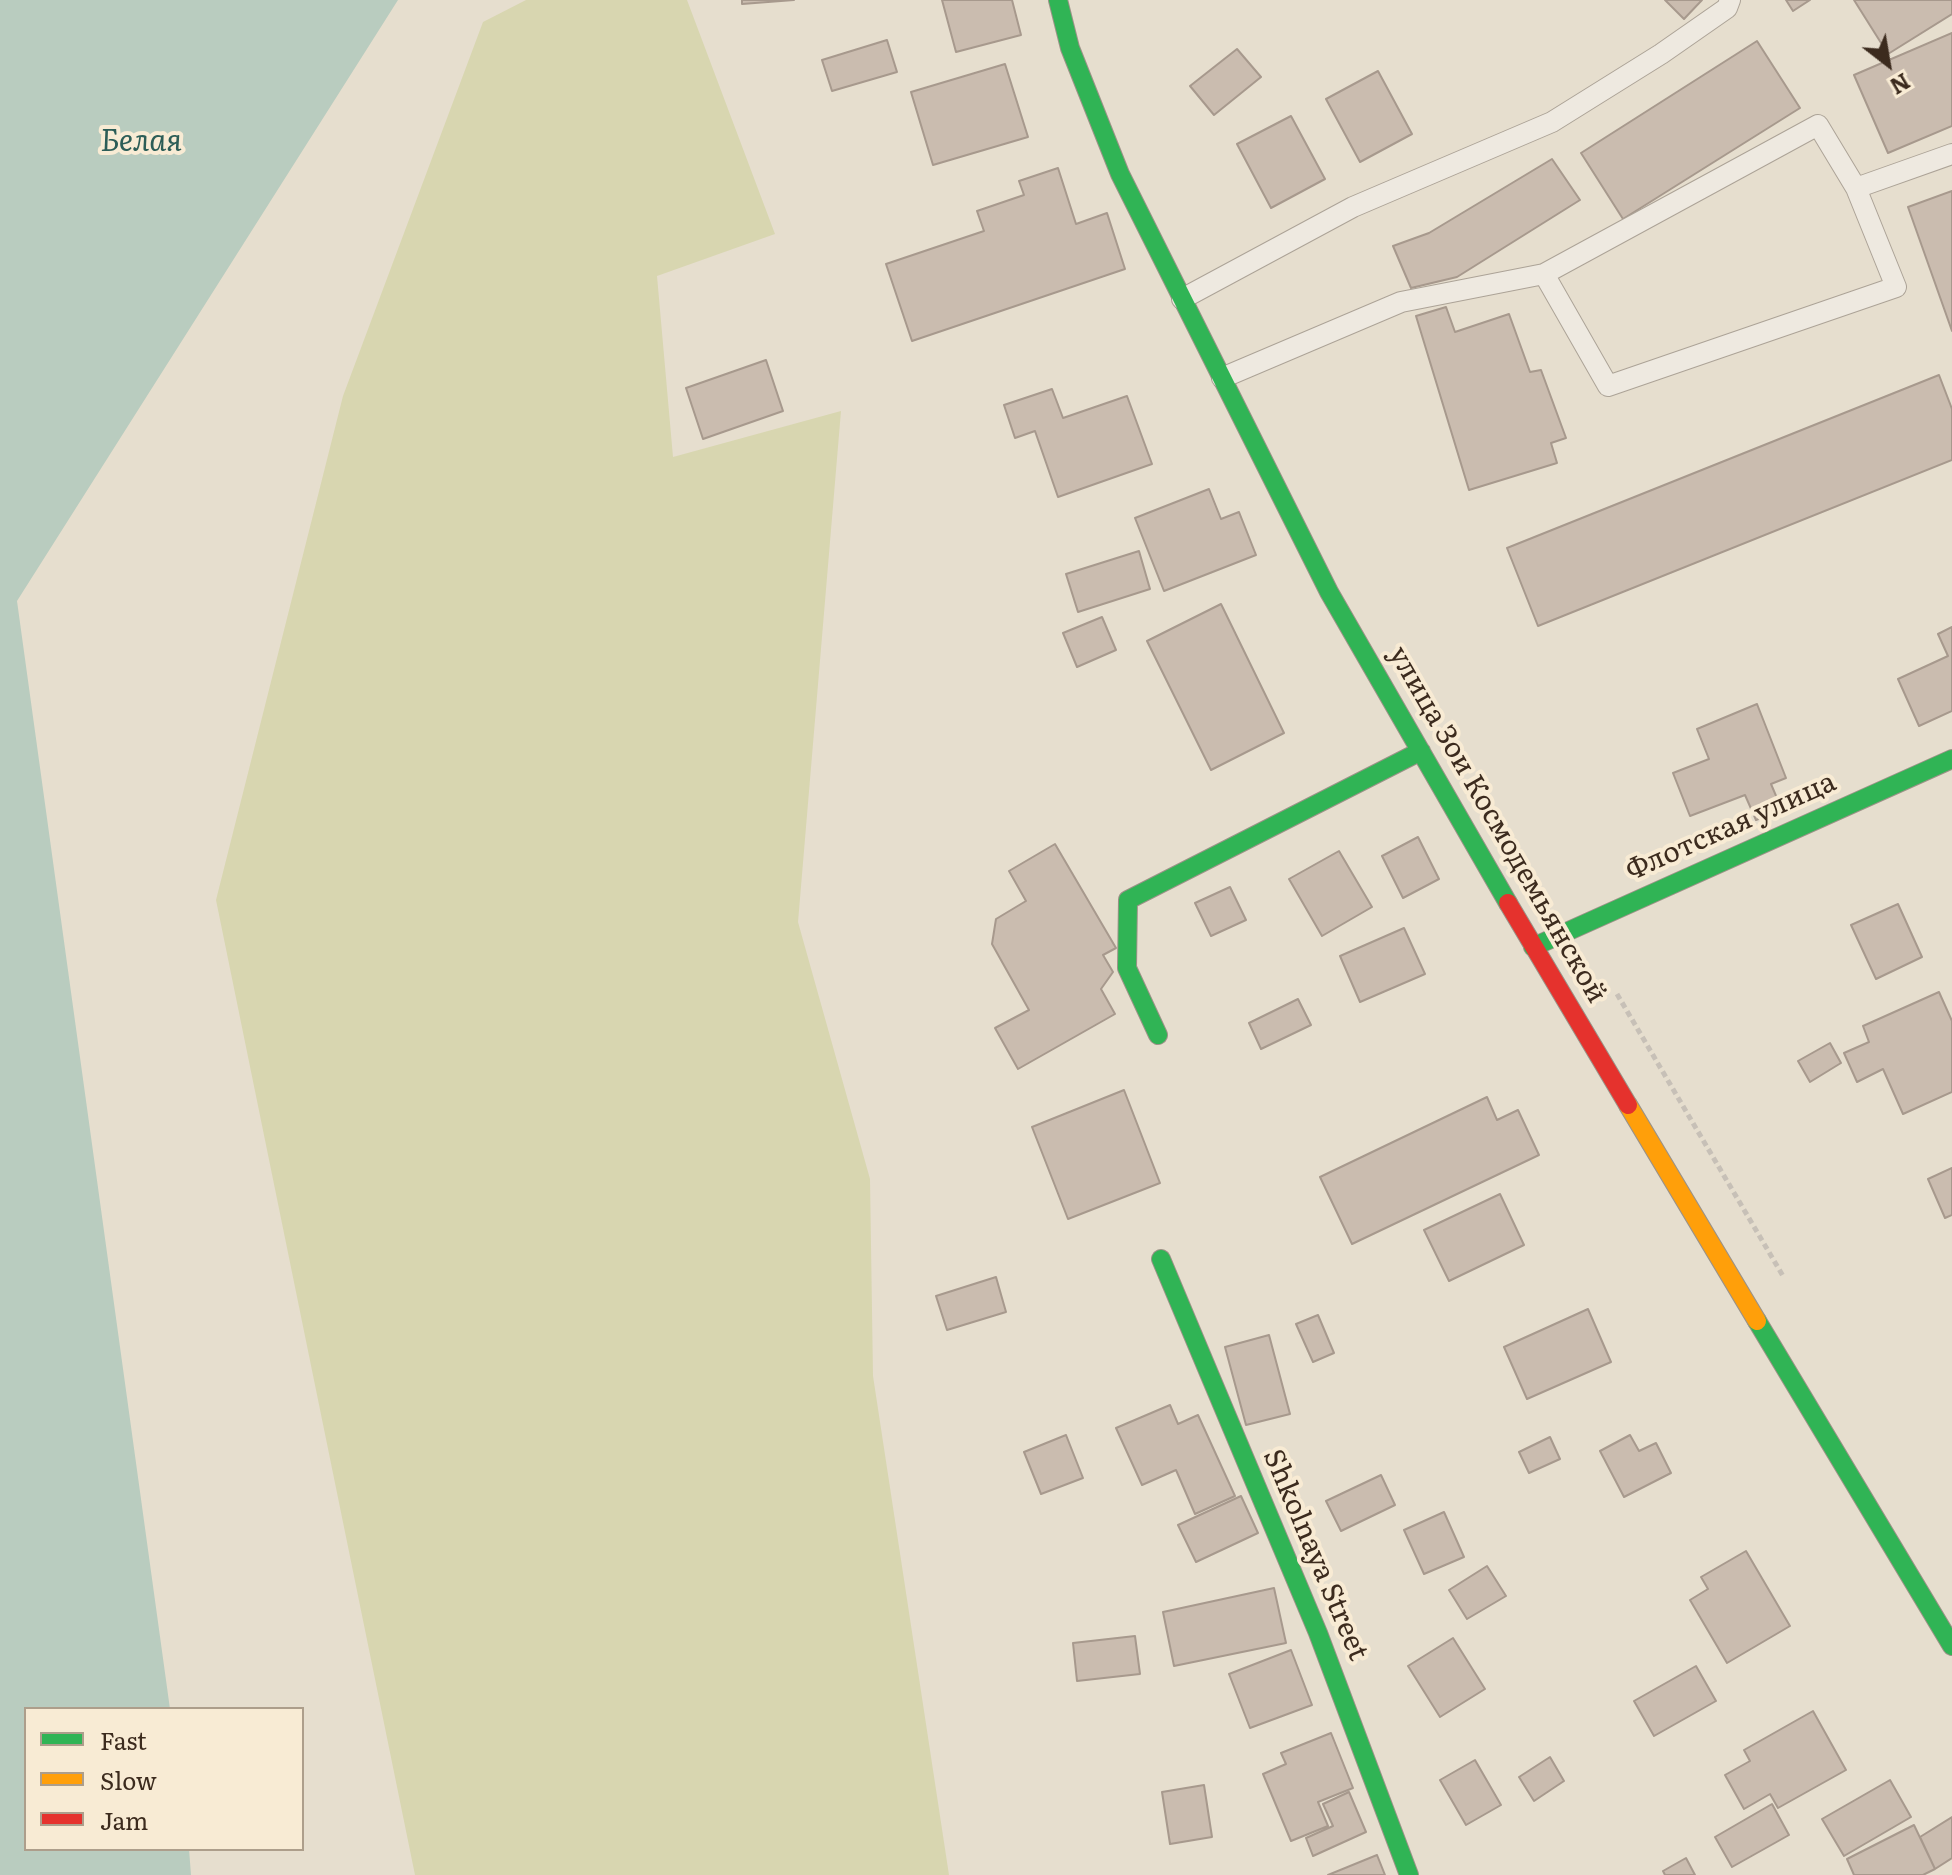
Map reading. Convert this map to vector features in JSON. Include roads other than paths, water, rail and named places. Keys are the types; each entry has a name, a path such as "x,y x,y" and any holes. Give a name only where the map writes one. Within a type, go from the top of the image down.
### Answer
{"street":[{"name":"улица Зои Космодемьянской","path":"1058,0 1070,48 1120,174 1329,592 1533,947 1952,1646"},
{"path":"1158,1035 1127,968 1128,900 1421,751"},
{"name":"Флотская улица","path":"1533,947 1952,759"},
{"name":"Shkolnaya Street","path":"1161,1259 1318,1633 1409,1875"}],"lane":[{"path":"1182,299 1353,207 1552,122 1661,54 1727,8 1730,0"},
{"path":"1222,378 1401,302 1544,274 1818,125 1856,188 1896,287 1608,386 1544,274"},
{"path":"1856,188 1952,154"}],"water":[{"name":"Белая","path":"0,0 398,0 17,601 170,1707 24,1707 24,1851 189,1851 191,1875 0,1875"}]}
